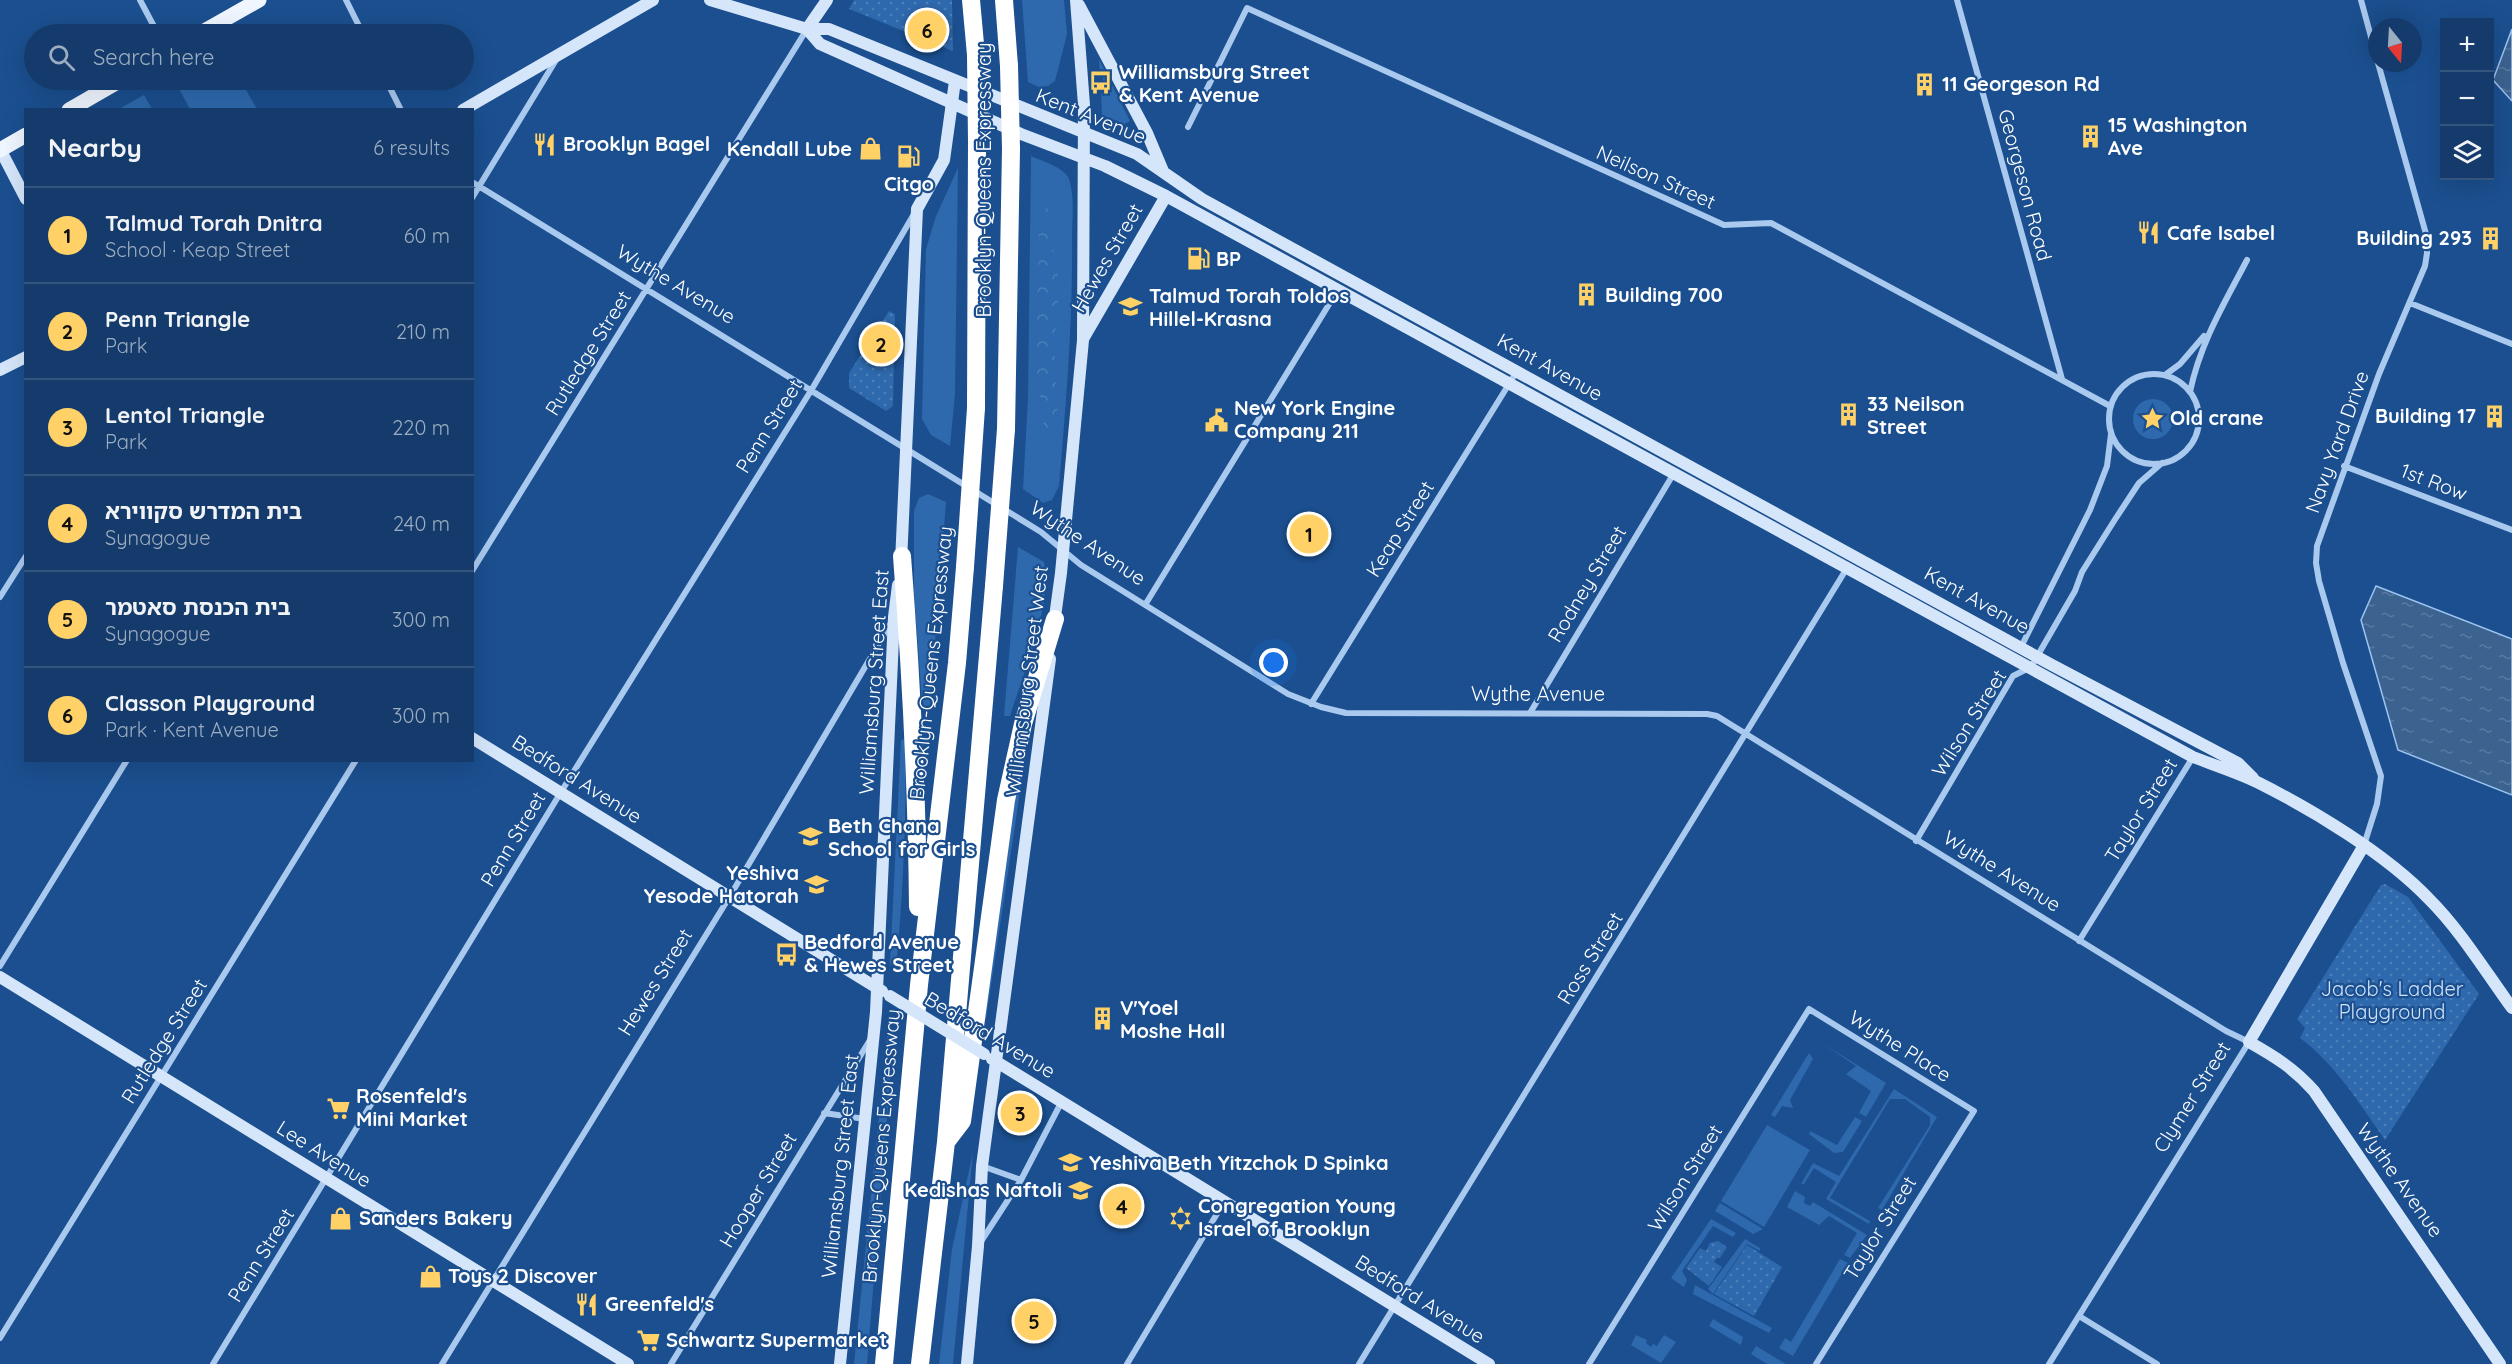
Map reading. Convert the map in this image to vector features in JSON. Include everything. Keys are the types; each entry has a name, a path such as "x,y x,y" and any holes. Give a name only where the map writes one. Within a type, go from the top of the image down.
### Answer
{"highway":[{"name":"Brooklyn-Queens Expressway","path":"884,1364 919,985 957,663 976,408 976,55 971,0"},
{"name":"Brooklyn-Queens Expressway","path":"920,1364 946,1142 1006,429 1011,149 1009,66 1004,0"},
{"path":"902,556 917,801 919,985"},
{"path":"946,1142 962,1121 1006,800 1023,724 1055,619"}],"main road":[{"path":"217,24 260,0"},
{"path":"466,108 653,0"},
{"name":"Kent Avenue","path":"710,0 807,29 829,29 1137,153 1193,194 1517,371 2018,652 2193,757 2256,782 2366,841 2433,903 2512,1008"},
{"path":"807,29 827,0"},
{"path":"1076,0 1147,133 1164,172"},
{"name":"Williamsburg Street West","path":"967,1364 978,1246 982,1166 1055,619 1083,340 1084,105 1076,0"},
{"name":"Kent Avenue","path":"807,29 820,44 1166,196 1848,568 2018,652"},
{"name":"Williamsburg Street East","path":"840,1364 877,988 894,617 902,556 917,209 944,159 955,81"},
{"path":"72,108 104,90"},
{"path":"24,136 0,149 24,196"},
{"name":"Hewes Street","path":"1083,340 1166,196"},
{"path":"0,370 24,358"},
{"name":"Kent Avenue","path":"2034,662 2238,763 2256,782"},
{"name":"Bedford Avenue","path":"474,739 1489,1364"},
{"name":"Clymer Street","path":"2249,1042 2366,841"},
{"name":"Lee Avenue","path":"0,977 628,1364"},
{"name":"Wythe Avenue","path":"2249,1042 2278,1058 2314,1091 2500,1364"}],"street":[{"path":"140,0 153,24"},
{"path":"346,0 358,24"},
{"name":"Georgeson Road","path":"1957,0 2062,379"},
{"name":"Navy Yard Drive","path":"2361,0 2368,25"},
{"name":"Neilson Street","path":"1188,127 1247,8 1724,225 1771,222 2110,406"},
{"name":"Rutledge Street","path":"474,568 807,29"},
{"path":"474,195 560,54"},
{"name":"Navy Yard Drive","path":"2366,841 2380,789 2381,776 2343,663 2316,563 2317,546 2344,466 2379,374 2425,266 2427,241 2381,72"},
{"path":"391,90 400,108"},
{"name":"Wythe Avenue","path":"474,183 1041,532 1081,565 1288,694 1311,704 1346,713 1712,715 2226,1031 2249,1042"},
{"name":"Penn Street","path":"213,1364 561,792 812,389 917,209"},
{"path":"2190,392 2208,331 2247,260"},
{"path":"1145,605 1345,277"},
{"path":"2410,303 2512,344"},
{"path":"2165,375 2185,359 2208,331"},
{"name":"Keap Street","path":"1311,704 1517,371"},
{"path":"2143,375 2165,375 2180,382 2190,392 2199,414 2195,436 2185,451 2162,463 2146,463 2131,457 2120,448 2111,433 2110,406 2117,393 2128,382 2143,375"},
{"path":"2018,652 2090,510 2107,466 2111,433"},
{"name":"Wilson Street","path":"1916,841 2013,676 2034,662 2075,591 2082,572 2139,483 2162,463"},
{"name":"1st Row","path":"2344,466 2512,530"},
{"name":"Rodney Street","path":"1530,713 1674,473"},
{"path":"0,597 24,559"},
{"name":"Ross Street","path":"1359,1364 1848,568"},
{"name":"Hewes Street","path":"442,1364 730,896 894,617"},
{"name":"Taylor Street","path":"2079,941 2193,757"},
{"path":"0,966 126,762"},
{"name":"Rutledge Street","path":"0,1338 355,762"},
{"name":"Wilson Street","path":"1588,1364 1809,1009"},
{"name":"Wythe Place","path":"1809,1009 1974,1111"},
{"name":"Hooper Street","path":"671,1364 873,1034"},
{"name":"Clymer Street","path":"2049,1364 2249,1042"},
{"path":"978,1246 1021,1180 1062,1101"},
{"name":"Taylor Street","path":"1816,1364 1974,1111"},
{"path":"824,1113 865,1119"},
{"path":"982,1166 1021,1180"},
{"path":"1127,1364 1224,1202"},
{"path":"2079,1316 2157,1364"}],"green space":[{"path":"854,0 952,0 953,51 849,9"},
{"path":"1022,0 1064,0 1067,34 1055,81 1048,86 1039,87 1028,82"},
{"path":"1099,59 1130,121 1124,124 1102,115 1101,93 1104,92"},
{"path":"180,90 246,90 256,108 189,108"},
{"path":"144,95 151,108 121,108"},
{"path":"1031,156 1052,165 1066,175 1071,186 1073,201 1070,332 1059,486 1052,500 1043,503 1023,489 1028,398"},
{"path":"958,168 955,394 950,446 931,435 922,419 926,249 936,216"},
{"path":"1048,204 1055,265 1060,282 1054,346 1058,418 1046,440 1036,369 1039,227"},
{"path":"889,311 895,314 893,406 886,411 849,388 849,373"},
{"path":"2153,399 2167,405 2173,419 2167,433 2153,439 2139,433 2133,419 2139,405"},
{"path":"928,494 946,502 930,705 926,708 922,703 914,591 914,511 919,498"},
{"path":"1018,547 1044,562 1044,600 1035,640 1010,716 1004,716"},
{"path":"905,739 904,854 896,969 890,964 901,740"},
{"path":"1027,745 986,1019 982,1019 1017,785"},
{"name":"Jacob's Ladder Playground","path":"2385,884 2408,897 2479,994 2385,1140 2336,1072 2300,1038 2305,1028 2297,1019 2381,885"},
{"path":"888,1027 894,1031 867,1364 854,1364"},
{"path":"1822,1043 1886,1083 1866,1117 1859,1113 1871,1091 1846,1074 1856,1066"},
{"path":"1809,1053 1813,1059 1790,1100 1793,1108 1782,1106 1775,1117 1771,1115"},
{"path":"1894,1089 1937,1117 1882,1210 1878,1208 1930,1125 1930,1117 1905,1099 1890,1099 1830,1198 1870,1221 1869,1224 1826,1199 1836,1182 1814,1168 1804,1184 1801,1184 1813,1163 1839,1176"},
{"path":"1855,1117 1862,1121 1843,1152 1834,1153 1809,1134 1810,1131 1837,1145"},
{"path":"1767,1125 1810,1150 1764,1227 1721,1201"},
{"path":"973,1152 953,1364 939,1364 952,1249"},
{"path":"1795,1191 1805,1197 1804,1203 1810,1206 1813,1202 1867,1235 1850,1258 1844,1255 1857,1233 1829,1216 1819,1225 1787,1207"},
{"path":"1720,1203 1763,1229 1753,1234 1715,1211"},
{"path":"1711,1219 1736,1233 1733,1237 1713,1226 1682,1271 1687,1280 1684,1287 1671,1278"},
{"path":"1745,1239 1760,1248 1760,1251 1747,1244 1713,1294 1708,1289"},
{"path":"1718,1241 1727,1247 1720,1258 1714,1262 1722,1267 1709,1286 1686,1268 1700,1248 1706,1251 1710,1243"},
{"path":"1747,1245 1782,1267 1754,1316 1714,1294"},
{"path":"1840,1259 1848,1263 1793,1356 1779,1348 1785,1338 1791,1342"},
{"path":"1695,1285 1772,1328 1769,1333 1693,1294"},
{"path":"1713,1319 1743,1337 1741,1345 1709,1326"},
{"path":"1636,1335 1647,1340 1646,1343 1651,1347 1653,1344 1657,1346 1664,1335 1676,1342 1661,1363 1631,1345"},
{"path":"1756,1346 1786,1364 1767,1364 1751,1354"}],"water":[{"path":"2512,29 2512,101 2494,81"},
{"path":"2376,586 2512,639 2512,795 2398,750 2361,620"}],"place":[{"name":"Classon Playground","path":"927,30"},
{"name":"Williamsburg Street & Kent Avenue","path":"1101,83"},
{"name":"11 Georgeson Rd","path":"1924,84"},
{"name":"15 Washington Ave","path":"2090,137"},
{"name":"Brooklyn Bagel","path":"545,144"},
{"name":"Kendall Lube","path":"870,149"},
{"name":"Citgo","path":"909,157"},
{"name":"Cafe Isabel","path":"2149,233"},
{"name":"Building 293","path":"2490,238"},
{"name":"BP","path":"1198,259"},
{"name":"Building 700","path":"1587,295"},
{"name":"Talmud Torah Toldos Hillel-Krasna","path":"1131,307"},
{"name":"Penn Triangle","path":"881,344"},
{"name":"33 Neilson Street","path":"1849,415"},
{"name":"Building 17","path":"2494,416"},
{"name":"Old crane","path":"2152,418"},
{"name":"New York Engine Company 211","path":"1216,420"},
{"name":"Talmud Torah Dnitra","path":"1309,534"},
{"name":"Beth Chana School for Girls","path":"810,837"},
{"name":"Yeshiva Yesode Hatorah","path":"817,884"},
{"name":"Bedford Avenue & Hewes Street","path":"786,954"},
{"name":"V'Yoel Moshe Hall","path":"1102,1019"},
{"name":"Rosenfeld's Mini Market","path":"338,1108"},
{"name":"Lentol Triangle","path":"1020,1113"},
{"name":"Yeshiva Beth Yitzchok D Spinka","path":"1071,1163"},
{"name":"Kedishas Naftoli","path":"1080,1190"},
{"name":"בית המדרש סקווירא","path":"1122,1206"},
{"name":"Sanders Bakery","path":"341,1218"},
{"name":"Congregation Young Israel of Brooklyn","path":"1180,1218"},
{"name":"Toys 2 Discover","path":"430,1276"},
{"name":"Greenfeld's","path":"587,1304"},
{"name":"בית הכנסת סאטמר","path":"1034,1321"},
{"name":"Schwartz Supermarket","path":"648,1340"}]}
